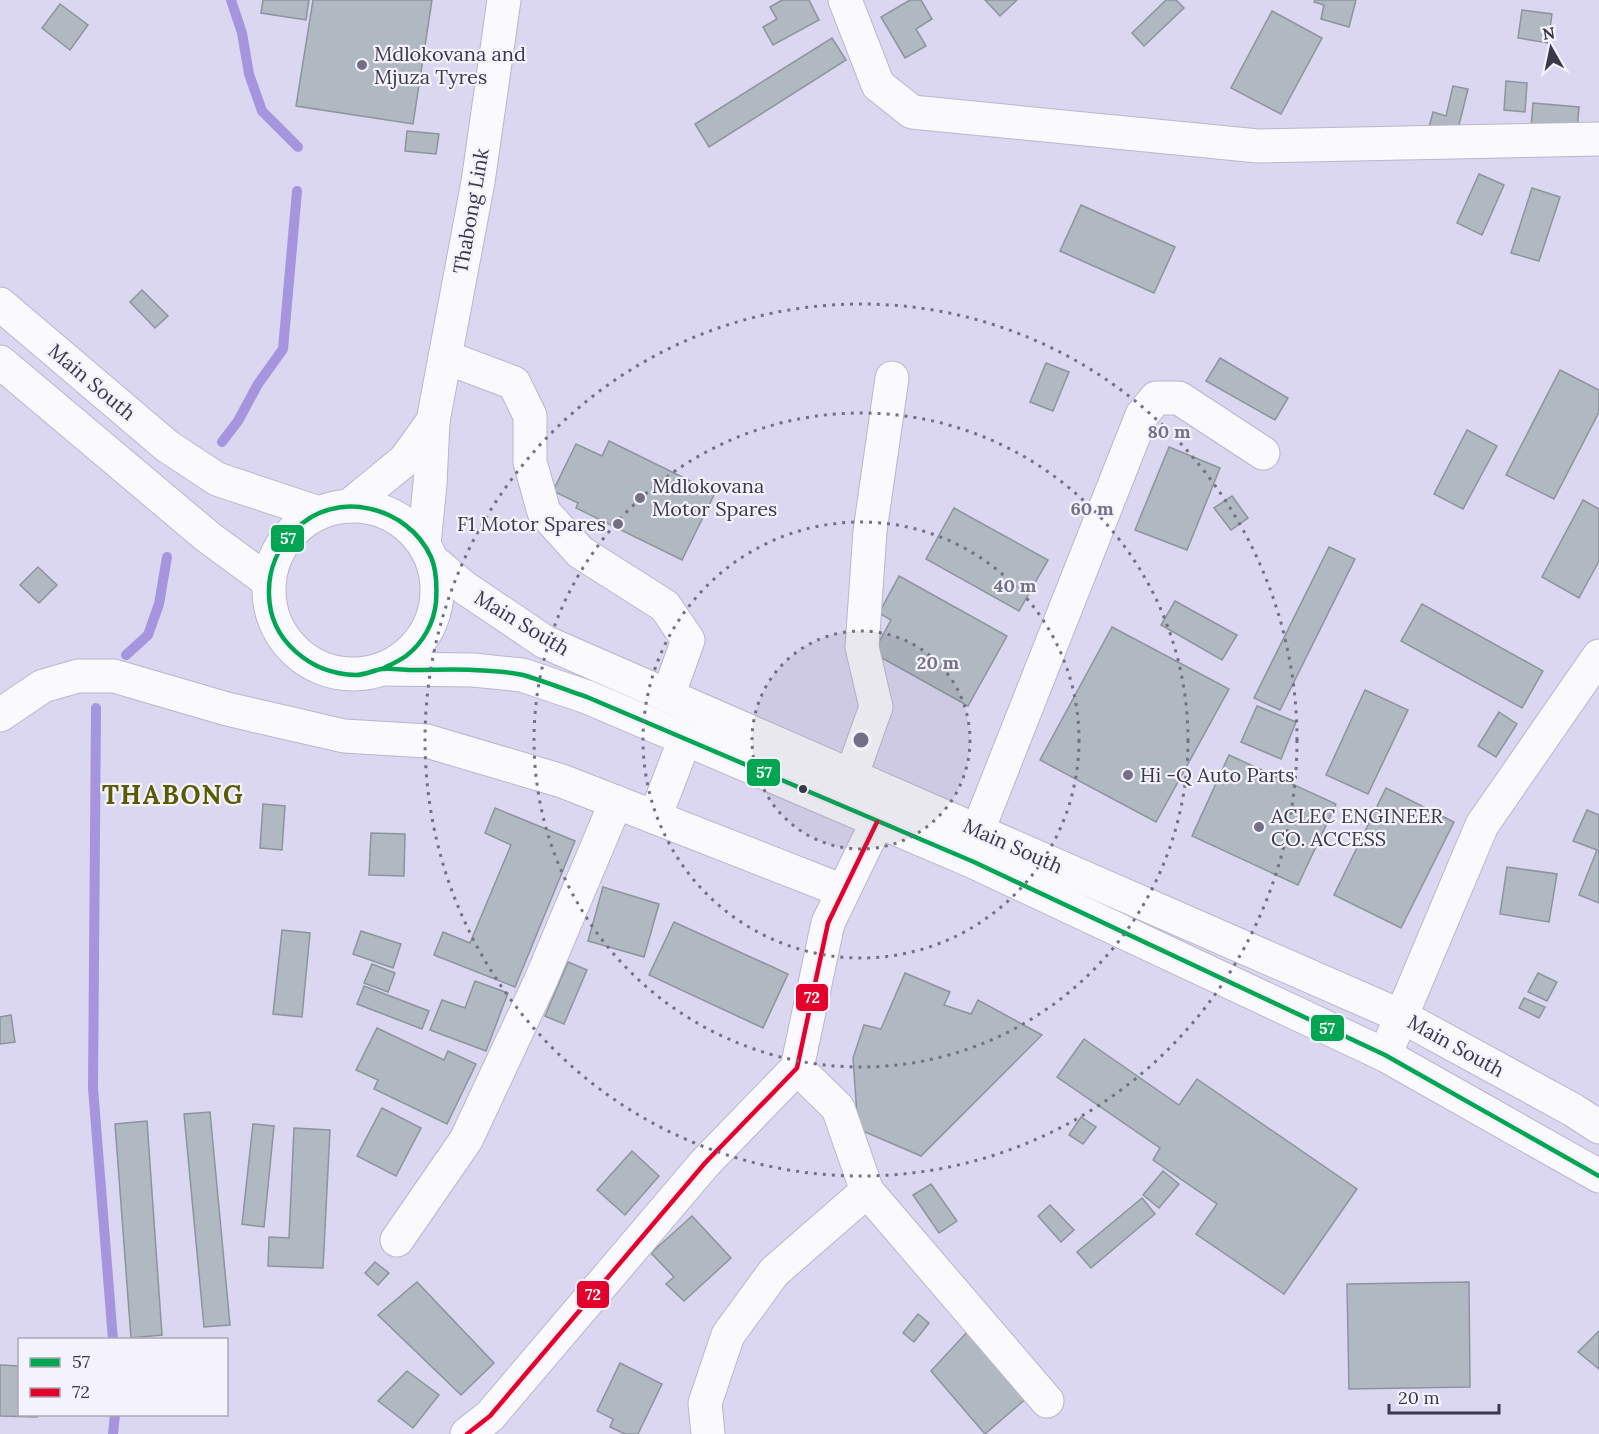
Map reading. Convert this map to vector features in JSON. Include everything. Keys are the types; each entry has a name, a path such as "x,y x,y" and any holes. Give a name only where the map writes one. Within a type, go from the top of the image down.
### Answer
{"main road":[{"name":"Thabong Link","path":"428,552 433,421 478,182 504,0"},
{"path":"845,0 878,85 912,112 1258,146 1599,139"},
{"name":"Main South","path":"0,304 166,446 217,479 334,510 370,508 391,515 409,528 428,552 465,588 545,642 852,774 1401,1016 1573,1110 1599,1127"},
{"path":"445,357 514,383 530,416 530,462 544,512 580,552 665,606 688,640 668,696"},
{"path":"0,362 208,537 268,581"},
{"path":"852,774 876,707 862,647 870,531 892,378"},
{"path":"978,830 1142,415 1156,398 1179,398 1263,453"},
{"path":"334,510 405,460 433,421"},
{"name":"Main South","path":"334,510 300,525 285,540 274,559 268,581 269,605 277,629 291,649 311,664 334,673 358,675 382,669 406,657 424,637 435,613 437,586 428,552"},
{"path":"1384,1055 1482,825 1599,656"},
{"name":"Main South","path":"382,669 473,670 522,675 587,697 974,862 1384,1055 1599,1176"},
{"path":"0,715 43,686 78,676 114,676 227,709 344,736 427,741 562,781 843,891"},
{"path":"655,818 686,739"},
{"path":"397,1240 466,1140 540,982 616,802"},
{"path":"467,1434 490,1416 705,1163 797,1068 828,923 877,822"},
{"path":"797,1068 838,1107 867,1191 1047,1401"},
{"path":"708,1434 705,1403 728,1335 774,1272 867,1191"}],"building":[{"path":"263,0 309,0 306,20 261,13"},
{"name":"Mdlokovana and Mjuza Tyres","path":"313,0 432,0 413,124 296,106"},
{"path":"782,0 809,0 819,20 773,45 763,27 777,19 770,7"},
{"path":"910,0 921,0 932,19 916,29 926,46 905,58 881,17"},
{"path":"985,0 1017,0 1000,16"},
{"path":"1166,0 1176,0 1184,8 1144,46 1132,33"},
{"path":"1315,0 1356,0 1349,27 1321,19 1324,5 1314,2"},
{"path":"60,4 88,25 70,50 42,28"},
{"path":"1522,10 1552,14 1548,43 1518,38"},
{"path":"1272,11 1322,38 1281,114 1231,88"},
{"path":"832,38 846,60 709,147 695,124"},
{"path":"1506,81 1527,83 1525,112 1504,110"},
{"path":"1453,86 1468,89 1456,137 1428,131 1433,112 1446,116"},
{"path":"1533,103 1579,107 1577,131 1531,127"},
{"path":"407,131 439,134 436,154 405,151"},
{"path":"1479,174 1504,185 1482,235 1457,223"},
{"path":"1532,188 1560,197 1539,261 1511,253"},
{"path":"1081,205 1175,247 1154,293 1060,251"},
{"path":"142,290 168,316 155,328 130,302"},
{"path":"1220,358 1288,398 1275,420 1206,381"},
{"path":"1046,363 1069,372 1053,411 1030,402"},
{"path":"1560,370 1599,390 1599,412 1554,499 1506,475"},
{"path":"1467,430 1497,446 1463,509 1434,494"},
{"name":"Mdlokovana Motor Spares","path":"609,441 715,493 682,560 576,508 578,503 553,491 576,444 602,456"},
{"path":"1169,447 1220,468 1187,550 1135,530"},
{"path":"1232,496 1248,518 1231,530 1214,508"},
{"path":"1583,500 1599,509 1599,561 1579,598 1542,577"},
{"path":"954,508 1048,560 1019,611 926,559"},
{"path":"1329,547 1355,559 1280,710 1254,698"},
{"path":"38,567 57,585 39,603 20,585"},
{"path":"899,576 1007,636 968,706 873,653 891,620 879,613"},
{"path":"1175,601 1237,635 1222,660 1161,625"},
{"path":"1422,604 1543,671 1522,708 1401,641"},
{"path":"1112,627 1229,689 1156,822 1040,760"},
{"path":"1365,690 1408,710 1368,794 1326,775"},
{"path":"1257,706 1296,722 1281,759 1241,742"},
{"path":"1499,712 1517,724 1496,757 1478,746"},
{"path":"1229,755 1336,804 1298,885 1192,836"},
{"path":"1386,788 1454,822 1401,928 1334,895"},
{"path":"263,804 285,806 282,850 260,848"},
{"path":"495,808 575,841 515,987 434,955 443,932 470,943 511,845 485,833"},
{"path":"1587,810 1599,815 1599,903 1579,895 1597,850 1573,841"},
{"path":"371,833 405,834 404,876 369,875"},
{"path":"1507,867 1557,874 1549,922 1500,914"},
{"path":"603,887 659,904 644,957 588,941"},
{"path":"674,922 788,974 763,1028 649,975"},
{"path":"282,930 310,933 302,1017 273,1014"},
{"path":"361,931 401,944 393,968 353,954"},
{"path":"568,962 587,970 564,1024 545,1016"},
{"path":"372,964 395,973 388,992 364,983"},
{"path":"905,973 950,992 944,1005 971,1014 978,1000 1042,1035 921,1156 858,1129 853,1058 864,1025 881,1029"},
{"path":"1538,973 1557,982 1547,1001 1528,992"},
{"path":"475,981 508,993 486,1051 430,1030 442,1000 465,1008"},
{"path":"364,986 429,1011 422,1029 357,1004"},
{"path":"1524,998 1545,1007 1539,1018 1519,1008"},
{"path":"11,1015 15,1042 0,1044 0,1017"},
{"path":"377,1028 444,1060 448,1051 476,1064 447,1124 374,1089 378,1080 356,1070"},
{"path":"1084,1039 1179,1105 1197,1079 1357,1189 1284,1294 1196,1234 1217,1204 1153,1160 1160,1148 1057,1077"},
{"path":"382,1108 421,1128 396,1176 357,1156"},
{"path":"210,1112 230,1325 204,1327 184,1114"},
{"path":"1081,1117 1096,1127 1083,1144 1069,1135"},
{"path":"147,1121 162,1335 131,1338 115,1124"},
{"path":"253,1124 274,1126 264,1227 242,1224"},
{"path":"294,1128 330,1130 323,1268 268,1266 269,1237 289,1238"},
{"path":"632,1151 659,1176 625,1215 597,1190"},
{"path":"1163,1171 1179,1184 1159,1208 1143,1195"},
{"path":"931,1184 957,1221 939,1233 913,1195"},
{"path":"1142,1198 1155,1214 1091,1268 1077,1252"},
{"path":"1050,1205 1074,1230 1061,1242 1038,1216"},
{"path":"692,1216 731,1258 684,1301 666,1284 674,1277 651,1253"},
{"path":"375,1262 389,1273 378,1285 365,1273"},
{"path":"417,1282 494,1363 461,1395 378,1315"},
{"path":"1469,1282 1470,1387 1349,1389 1347,1284"},
{"path":"918,1314 929,1323 914,1342 903,1333"},
{"path":"968,1331 1028,1397 985,1434 931,1371"},
{"path":"1599,1331 1599,1369 1578,1352"},
{"path":"620,1363 662,1384 638,1434 625,1434 610,1427 613,1419 597,1411"},
{"path":"0,1365 18,1366 18,1416 37,1417 0,1416"},
{"path":"407,1371 439,1395 413,1428 378,1401"}],"waterway":[{"path":"231,0 242,33 249,74 262,111 298,147"},
{"path":"222,442 238,421 258,384 283,349 297,191"},
{"path":"126,655 148,635 159,604 167,557"},
{"path":"96,708 93,1088 113,1338"},
{"path":"113,1434 115,1416"}],"transit line":[{"name":"57","path":"382,669 412,651 430,625 435,610 436,596 433,562 420,539 406,525 388,515 369,509 350,507 330,509 311,517 295,530 283,545 272,568 269,586 271,612 285,640 296,652 324,669 356,675 386,669 498,671 531,677 587,697 974,862 1385,1055 1599,1176"},
{"name":"72","path":"467,1434 490,1416 705,1163 797,1068 828,923 877,822"}],"place":[{"name":"Mdlokovana and Mjuza Tyres","path":"362,65"},
{"name":"Mdlokovana Motor Spares","path":"640,498"},
{"name":"F1 Motor Spares","path":"618,524"},
{"name":"Hi -Q Auto Parts","path":"1128,775"},
{"name":"ACLEC ENGINEER CO. ACCESS","path":"1259,827"}],"district":[{"name":"THABONG","path":"173,795"}]}
